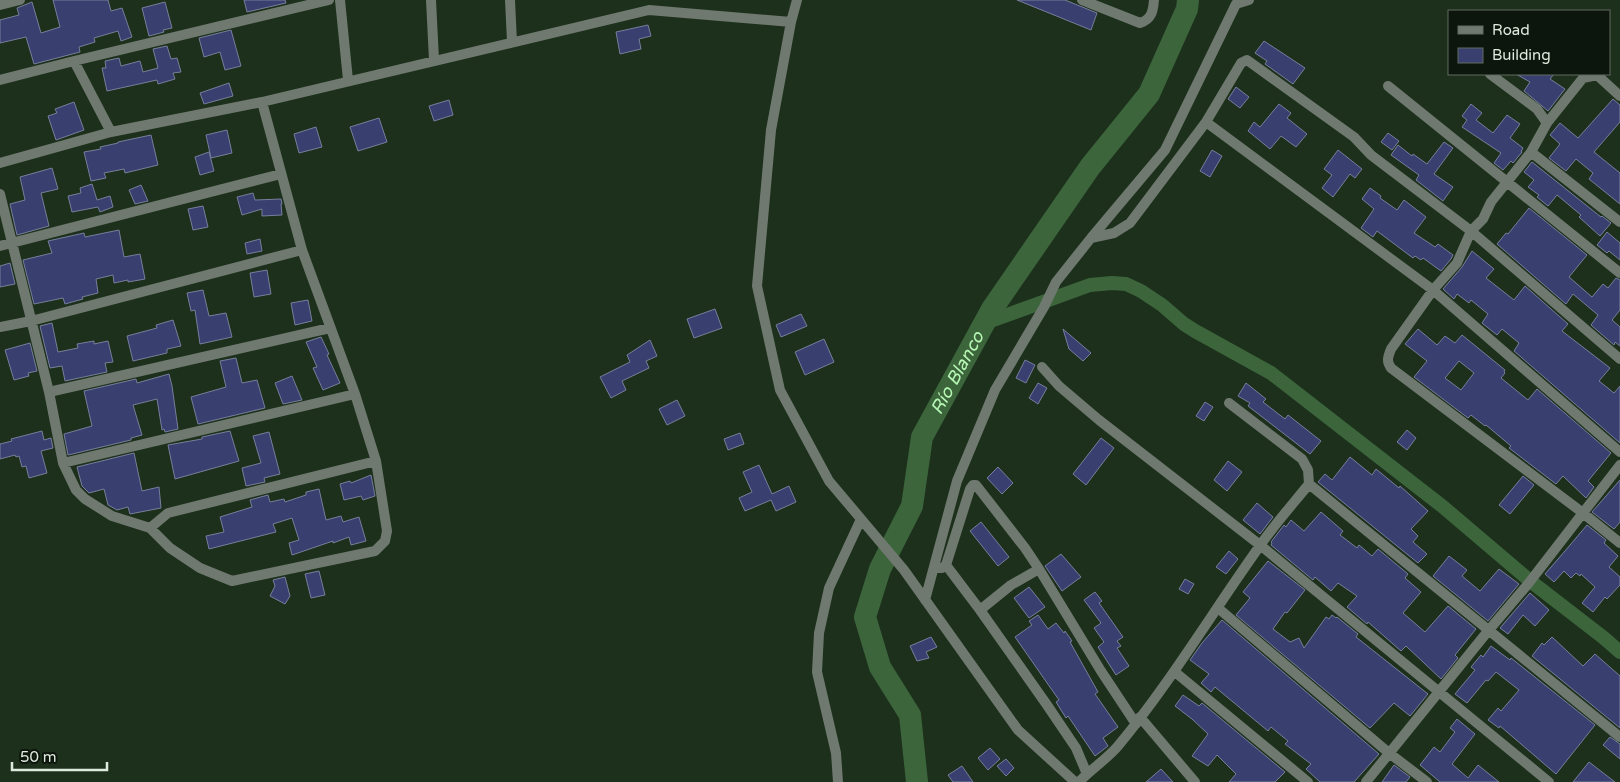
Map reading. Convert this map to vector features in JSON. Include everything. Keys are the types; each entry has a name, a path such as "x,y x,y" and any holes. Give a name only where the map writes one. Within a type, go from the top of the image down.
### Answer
{"street":[{"path":"0,5 20,0"},
{"path":"0,80 74,60 329,0"},
{"path":"340,0 348,80"},
{"path":"430,0 434,60"},
{"path":"510,0 512,42"},
{"path":"797,0 791,22 771,130 756,286 780,390 829,481 904,570 1018,730 1075,782"},
{"path":"1082,0 1140,22 1145,21 1153,13 1154,0"},
{"path":"925,600 957,481 995,390 1056,282 1164,150 1236,4 1249,0"},
{"path":"0,163 111,132 262,102 348,80 649,10 791,22"},
{"path":"74,60 111,132"},
{"path":"1091,238 1114,233 1130,223 1206,122 1241,63 1247,60 1354,137 1371,155 1471,231 1620,359"},
{"path":"1491,75 1536,109 1547,123"},
{"path":"1620,96 1597,75 1582,78 1547,123 1531,152 1491,202 1483,219 1471,231 1457,263 1433,290 1387,358 1391,368 1620,543"},
{"path":"1388,86 1620,273"},
{"path":"0,194 49,392 63,463 76,490 85,499 112,516 150,528 170,548 200,568 232,582 375,551 385,541 387,531 376,462 355,394 302,250 262,102"},
{"path":"1206,122 1433,290 1620,452"},
{"path":"1531,152 1620,222"},
{"path":"0,246 281,174"},
{"path":"0,327 31,321 302,250"},
{"path":"49,392 330,328"},
{"path":"1042,367 1060,386 1099,420 1260,545 1549,782"},
{"path":"63,463 355,394"},
{"path":"1079,782 1117,748 1138,721 1175,672 1260,545 1308,484 1308,470 1302,459 1230,402"},
{"path":"150,528 168,513 376,462"},
{"path":"1366,782 1488,630 1528,584 1620,465"},
{"path":"1308,484 1620,738"},
{"path":"934,568 942,568 946,565 970,488 976,485 1039,569 1101,671 1138,721 1195,782"},
{"path":"838,782 836,752 817,672 819,633 829,588 861,519"},
{"path":"946,565 1048,705 1076,748 1087,774"},
{"path":"980,610 1011,586 1039,569"},
{"path":"1218,608 1389,753 1427,782"},
{"path":"1175,672 1308,782"}],"building":[{"path":"53,0 108,0 111,11 122,8 132,37 121,41 118,31 94,38 95,42 79,47 80,52 34,64 26,37 0,43 0,20 19,15 17,8 32,2 41,33 60,27"},
{"path":"244,0 285,0 286,3 247,12"},
{"path":"1017,0 1065,0 1097,13 1091,30"},
{"path":"165,2 172,28 149,36 142,8"},
{"path":"648,25 651,36 639,39 641,49 620,54 616,32"},
{"path":"231,30 241,66 225,70 220,52 204,57 199,38"},
{"path":"1264,41 1305,68 1293,84 1265,64 1267,61 1255,53"},
{"path":"167,46 171,59 177,58 181,72 173,73 175,79 158,84 157,80 107,91 102,68 106,68 105,61 119,58 121,66 140,61 143,72 158,68 153,49"},
{"path":"1518,75 1553,75 1550,79 1565,89 1548,111 1524,91 1530,82"},
{"path":"229,83 233,96 204,104 200,93"},
{"path":"1236,87 1249,97 1240,108 1228,99"},
{"path":"1613,99 1620,105 1620,122 1594,152 1620,173 1620,204 1589,179 1593,173 1576,159 1566,171 1549,158 1560,144 1550,135 1560,123 1578,138"},
{"path":"449,100 453,115 434,121 429,106"},
{"path":"74,102 84,130 56,140 48,116 57,113 55,109"},
{"path":"1279,104 1291,113 1287,118 1307,134 1296,147 1281,136 1270,149 1248,131 1254,122 1260,127"},
{"path":"1471,104 1482,113 1476,120 1493,133 1507,115 1520,124 1510,138 1523,148 1522,152 1513,163 1511,161 1503,170 1494,163 1501,153 1462,127 1467,120 1462,116"},
{"path":"379,118 387,142 358,151 350,127"},
{"path":"316,127 322,147 299,153 294,134"},
{"path":"227,130 232,153 211,158 206,135"},
{"path":"1388,133 1399,141 1392,150 1381,142"},
{"path":"151,135 158,165 125,173 124,169 104,173 106,178 91,181 84,152"},
{"path":"1444,142 1453,148 1434,174 1453,187 1443,201 1416,180 1419,175 1391,155 1398,145 1412,156 1413,154 1427,164"},
{"path":"1212,150 1222,156 1210,177 1200,171"},
{"path":"1338,150 1362,169 1355,178 1350,174 1333,197 1322,188 1332,175 1324,169"},
{"path":"209,152 214,171 200,175 195,157"},
{"path":"1532,162 1611,223 1600,236 1579,217 1581,215 1557,195 1548,206 1537,197 1539,195 1528,187 1534,180 1524,172"},
{"path":"52,168 58,189 41,193 49,226 17,235 10,204 25,200 20,177"},
{"path":"92,184 97,200 110,196 113,207 100,212 98,207 72,212 68,196 81,193 80,188"},
{"path":"141,185 148,201 135,204 129,190"},
{"path":"1370,188 1397,210 1404,200 1426,217 1414,233 1435,247 1438,244 1453,255 1441,271 1423,258 1421,260 1415,256 1413,258 1377,231 1373,237 1361,228 1374,209 1362,199"},
{"path":"253,193 255,200 281,199 282,215 262,216 262,209 242,215 237,197"},
{"path":"203,206 208,227 193,230 188,209"},
{"path":"1529,208 1587,255 1569,277 1592,297 1603,284 1608,288 1616,278 1620,280 1620,310 1612,320 1620,327 1620,346 1615,342 1614,345 1591,325 1598,315 1573,294 1566,304 1497,244 1506,233 1508,234"},
{"path":"119,230 124,257 140,254 145,279 114,283 113,275 96,279 98,293 82,297 83,299 65,304 63,298 34,304 23,260 52,253 48,241 84,233 85,237"},
{"path":"1607,232 1620,243 1620,260 1609,251 1607,253 1597,245"},
{"path":"260,239 262,251 247,254 245,243"},
{"path":"1472,251 1494,269 1486,278 1514,300 1525,286 1568,324 1562,331 1610,368 1599,381 1614,393 1620,386 1620,443 1514,351 1519,343 1502,329 1497,335 1482,323 1488,314 1471,300 1469,303 1457,294 1454,299 1443,289 1462,267"},
{"path":"10,263 15,284 0,287 0,266"},
{"path":"267,270 271,294 254,297 250,273"},
{"path":"203,290 209,316 226,313 232,337 200,344 195,310 191,311 187,293"},
{"path":"308,300 312,321 295,325 291,303"},
{"path":"715,309 722,328 694,338 687,319"},
{"path":"801,314 807,326 781,337 776,325"},
{"path":"173,320 181,346 167,349 167,353 133,361 127,336 157,328 156,325"},
{"path":"52,323 58,352 78,348 77,344 94,341 94,344 108,341 113,362 105,363 107,372 65,381 62,366 50,368 40,326"},
{"path":"1063,329 1091,353 1083,361 1069,349"},
{"path":"1418,329 1437,345 1445,336 1455,343 1462,335 1505,370 1501,378 1528,400 1537,389 1611,453 1588,481 1594,487 1586,498 1563,476 1556,484 1509,448 1511,446 1486,425 1471,415 1468,418 1414,377 1427,361 1405,344","holes":["1459,361 1474,373 1461,390 1445,378"]},
{"path":"321,337 340,383 323,390 313,368 317,367 306,342"},
{"path":"824,339 834,362 805,375 795,352"},
{"path":"650,340 657,356 646,361 649,368 622,381 626,390 611,398 600,377 630,362 627,355"},
{"path":"30,343 37,371 28,373 29,376 14,380 5,350"},
{"path":"236,358 242,383 257,380 265,408 198,424 191,397 226,387 220,361"},
{"path":"1025,360 1035,365 1026,383 1016,378"},
{"path":"169,374 178,429 165,432 164,429 162,430 157,399 133,405 142,435 131,438 131,440 68,455 64,434 92,426 84,391 136,379 137,383"},
{"path":"292,376 302,400 283,404 275,383"},
{"path":"1038,383 1047,388 1038,404 1029,398"},
{"path":"1246,383 1266,399 1263,402 1285,419 1288,415 1321,441 1310,454 1248,406 1250,403 1238,396"},
{"path":"677,400 685,416 667,425 659,409"},
{"path":"1205,402 1213,407 1204,421 1196,416"},
{"path":"1407,430 1416,438 1407,450 1397,442"},
{"path":"42,431 44,440 51,438 53,448 41,451 47,473 29,478 26,466 22,467 19,456 16,457 15,455 0,459 0,444 12,441 11,439"},
{"path":"230,431 239,461 175,479 168,445 202,439 202,437"},
{"path":"269,432 280,474 264,478 265,482 246,486 242,468 261,463 253,436"},
{"path":"740,433 744,444 728,450 724,439"},
{"path":"1101,438 1114,448 1086,485 1073,474"},
{"path":"134,453 142,491 159,487 161,508 130,514 128,507 117,510 108,505 104,489 89,493 82,486 77,467"},
{"path":"1350,457 1372,475 1376,469 1399,488 1400,486 1428,511 1411,529 1418,536 1413,542 1427,554 1418,563 1318,482 1325,474 1332,480"},
{"path":"1228,461 1242,472 1227,491 1214,480"},
{"path":"759,465 772,494 789,486 796,502 776,511 771,500 745,511 739,498 752,492 743,472"},
{"path":"998,467 1013,483 1002,494 987,478"},
{"path":"371,475 375,496 363,500 361,496 344,500 340,484 350,481 351,483"},
{"path":"1523,476 1534,485 1510,514 1499,505"},
{"path":"1620,480 1620,522 1614,529 1592,512"},
{"path":"319,489 326,520 341,516 343,522 359,517 366,541 351,545 349,537 292,555 289,543 299,540 292,518 273,524 276,532 209,549 206,536 224,532 220,517 252,507 250,500 268,495 270,502 284,499 285,502 306,495 306,492"},
{"path":"1257,503 1273,517 1260,534 1243,520"},
{"path":"1321,512 1343,531 1340,535 1357,548 1359,545 1372,556 1378,549 1408,574 1405,578 1421,592 1403,613 1425,632 1448,606 1476,629 1455,655 1458,658 1441,679 1406,646 1401,651 1368,622 1367,624 1347,607 1357,596 1338,583 1331,591 1315,577 1313,580 1271,545 1271,542 1284,525 1286,527 1291,520 1304,531"},
{"path":"981,522 1009,557 998,566 970,531"},
{"path":"1587,525 1606,540 1604,543 1618,556 1609,567 1620,577 1620,585 1607,599 1605,597 1593,612 1582,603 1595,587 1581,574 1580,576 1576,573 1571,578 1564,571 1554,582 1545,574"},
{"path":"1229,551 1238,559 1226,574 1216,567"},
{"path":"1061,554 1081,577 1062,591 1045,566"},
{"path":"1449,556 1467,570 1462,576 1480,591 1499,569 1519,584 1488,621 1433,576"},
{"path":"1268,561 1305,590 1287,613 1285,612 1273,629 1290,642 1299,638 1304,648 1326,617 1329,619 1332,615 1337,617 1358,634 1356,637 1428,694 1410,716 1394,703 1370,728 1236,615 1250,598 1243,592"},
{"path":"319,571 325,595 311,598 305,574"},
{"path":"285,577 290,596 285,604 270,596 275,586 273,580"},
{"path":"1185,579 1194,584 1188,594 1179,589"},
{"path":"1029,587 1045,607 1029,618 1014,598"},
{"path":"1095,592 1102,601 1099,603 1123,637 1117,641 1121,646 1117,648 1129,666 1116,675 1098,647 1104,642 1094,628 1101,623 1084,600"},
{"path":"1530,593 1549,610 1535,626 1523,615 1508,634 1500,628"},
{"path":"1038,615 1048,629 1056,623 1064,633 1065,631 1098,692 1095,694 1118,727 1103,738 1108,746 1095,756 1068,716 1066,718 1056,702 1059,700 1015,637 1032,625 1029,621"},
{"path":"1222,620 1379,754 1354,782 1320,782 1306,769 1311,764 1285,744 1288,741 1271,727 1268,731 1215,687 1211,692 1201,683 1209,674 1190,660"},
{"path":"931,637 937,647 926,652 929,658 917,661 910,646"},
{"path":"1552,637 1583,666 1595,654 1620,676 1620,728 1532,656 1542,643 1544,645"},
{"path":"1491,646 1510,660 1511,658 1595,725 1556,774 1500,726 1499,728 1488,720 1498,708 1501,711 1519,690 1496,672 1488,681 1486,680 1467,703 1455,694 1475,670 1471,667 1481,655 1483,657"},
{"path":"1183,695 1199,706 1202,703 1285,772 1275,782 1229,782 1236,774 1217,755 1208,766 1192,756 1208,734 1175,706"},
{"path":"1457,719 1475,734 1452,764 1468,778 1478,765 1499,782 1440,782 1420,765 1434,747 1440,752 1455,732 1450,728"},
{"path":"1610,737 1620,744 1620,759 1603,745"},
{"path":"990,748 1000,759 988,770 978,758"},
{"path":"1006,759 1014,768 1006,776 997,766"},
{"path":"1589,762 1615,782 1573,782"},
{"path":"1394,765 1410,777 1406,782 1382,782"},
{"path":"962,766 973,782 953,782 948,775"},
{"path":"1161,769 1173,782 1146,782"}],"waterway":[{"name":"Río Blanco","path":"917,782 910,715 880,667 865,617 880,569 912,506 922,437 992,309 1090,167 1149,94 1187,9 1188,0"},
{"path":"985,323 1090,285 1126,284 1141,291 1195,331 1271,373 1442,506 1529,580 1620,652"}]}
